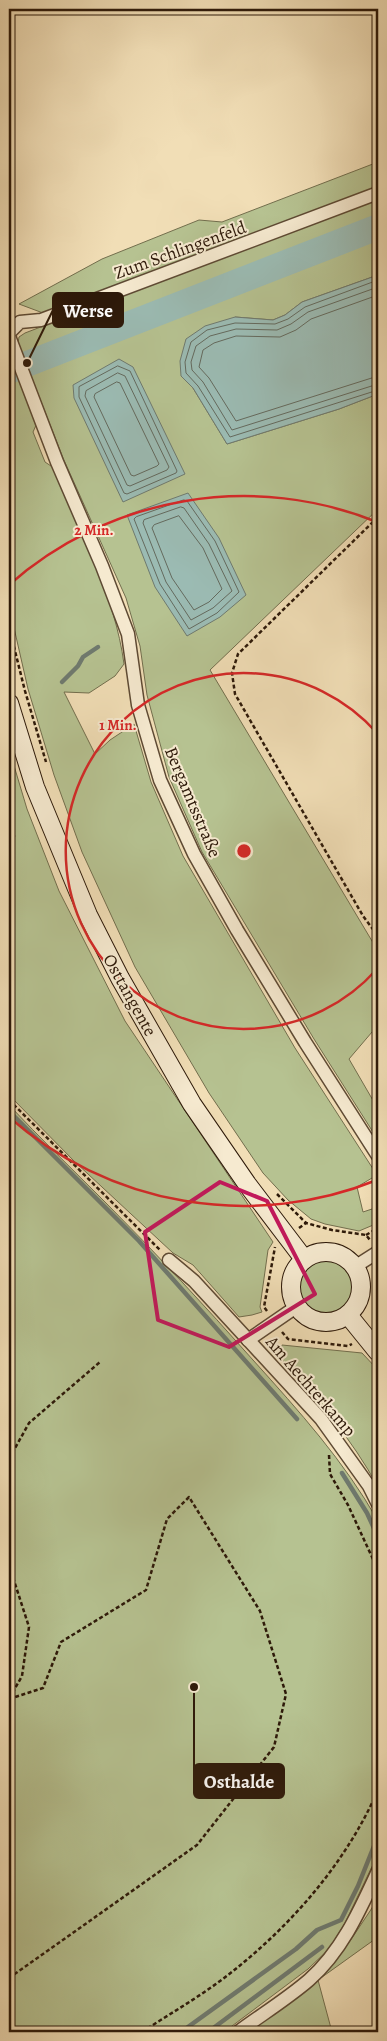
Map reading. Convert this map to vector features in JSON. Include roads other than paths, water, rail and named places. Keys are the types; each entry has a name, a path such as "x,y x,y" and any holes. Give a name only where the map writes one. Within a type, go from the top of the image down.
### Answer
{"street":[{"name":"Zum Schlingenfeld","path":"13,347 9,333 20,322 41,320 378,193"},
{"name":"Bergamtsstraße","path":"13,347 57,462 102,566 128,634 138,705 164,788 194,854 237,930 310,1050 378,1156"},
{"name":"Osttangente","path":"9,703 35,787 88,915 120,978 192,1104 247,1184 304,1259"},
{"path":"320,1252 337,1252 348,1258 356,1266 362,1287 356,1307 348,1315 338,1320 326,1322 304,1315 296,1306 290,1286 297,1266 304,1259 320,1252"},
{"path":"356,1266 378,1252"},
{"path":"169,1260 194,1281 248,1340"},
{"name":"Am Aechterkamp","path":"296,1306 248,1340 321,1419 369,1486 378,1504"},
{"path":"348,1315 378,1352"},
{"path":"238,2032 309,1981 324,1965 355,1921 378,1871"}],"water":[{"path":"378,275 378,394 339,409 227,444 193,388 181,376 180,361 186,339 205,326 235,317 273,320 285,315 302,302"},
{"path":"119,359 133,367 185,474 123,502 74,398 73,385"},
{"path":"188,493 219,538 246,595 220,617 187,636 155,587 127,515"}],"waterway":[{"path":"9,371 378,227"},
{"path":"62,682 78,666 83,657 98,647"},
{"path":"9,1111 139,1241 297,1419"},
{"path":"342,1473 367,1513 378,1537"},
{"path":"181,2032 296,1949 317,1930 341,1920 358,1886 378,1836"},
{"path":"208,2032 322,1947"}],"place":[{"name":"Werse","path":"27,363"},
{"name":"Osthalde","path":"194,1687"}]}
